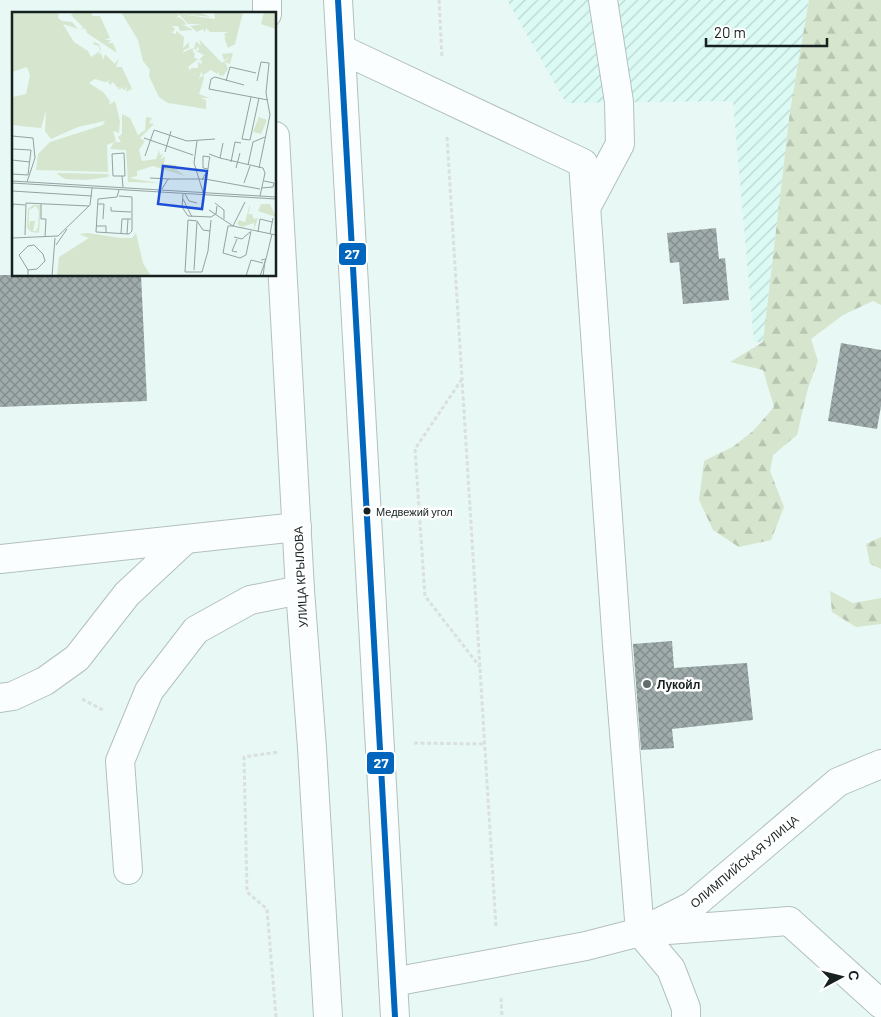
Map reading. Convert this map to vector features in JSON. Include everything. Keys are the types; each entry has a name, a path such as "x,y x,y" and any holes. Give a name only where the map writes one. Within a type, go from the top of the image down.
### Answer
{"main road":[{"path":"338,0 395,1017"},
{"path":"586,206 620,144 619,102 603,0"},
{"path":"341,49 583,163 617,645 640,932 671,969 686,1008 686,1017"},
{"name":"УЛИЦА КРЫЛОВА","path":"276,154 300,590 312,748 328,1017"},
{"path":"0,559 297,527"},
{"path":"0,698 13,696 45,681 77,658 127,594 186,539"},
{"path":"128,870 120,761 149,691 196,630 250,600 300,590"},
{"name":"ОЛИМПИЙСКАЯ УЛИЦА","path":"393,982 586,946 640,932 692,906 838,782 881,764"},
{"path":"640,932 788,921 881,1004"}],"path":[{"path":"438,0 502,1017"},
{"path":"462,378 415,450 425,596 480,668"},
{"path":"45,681 134,726"},
{"path":"244,757 247,892 267,909 276,1017"}],"shaded area":[{"path":"507,0 809,0 790,111 763,342 754,342 733,101 566,103"}],"green space":[{"path":"809,0 881,0 881,305 873,301 843,315 811,339 818,361 808,388 797,435 773,455 770,471 784,507 771,540 739,547 713,530 699,500 704,461 734,446 753,431 774,407 763,370 730,362 763,342 790,111"},
{"path":"881,537 881,569 870,564 866,544"},
{"path":"830,591 853,603 881,598 881,624 856,627 832,612"}],"building":[{"path":"716,228 719,259 725,258 729,300 683,304 679,262 670,263 667,233"},
{"path":"0,275 141,276 147,401 0,407"},
{"path":"841,343 881,350 881,406 877,429 828,421"},
{"path":"672,641 674,668 747,663 753,720 672,729 674,748 641,750 633,644"}],"transit line":[{"name":"27","path":"338,0 395,1017"}],"place":[{"name":"Медвежий угол","path":"367,511"},
{"name":"Лукойл","path":"647,684"}]}
